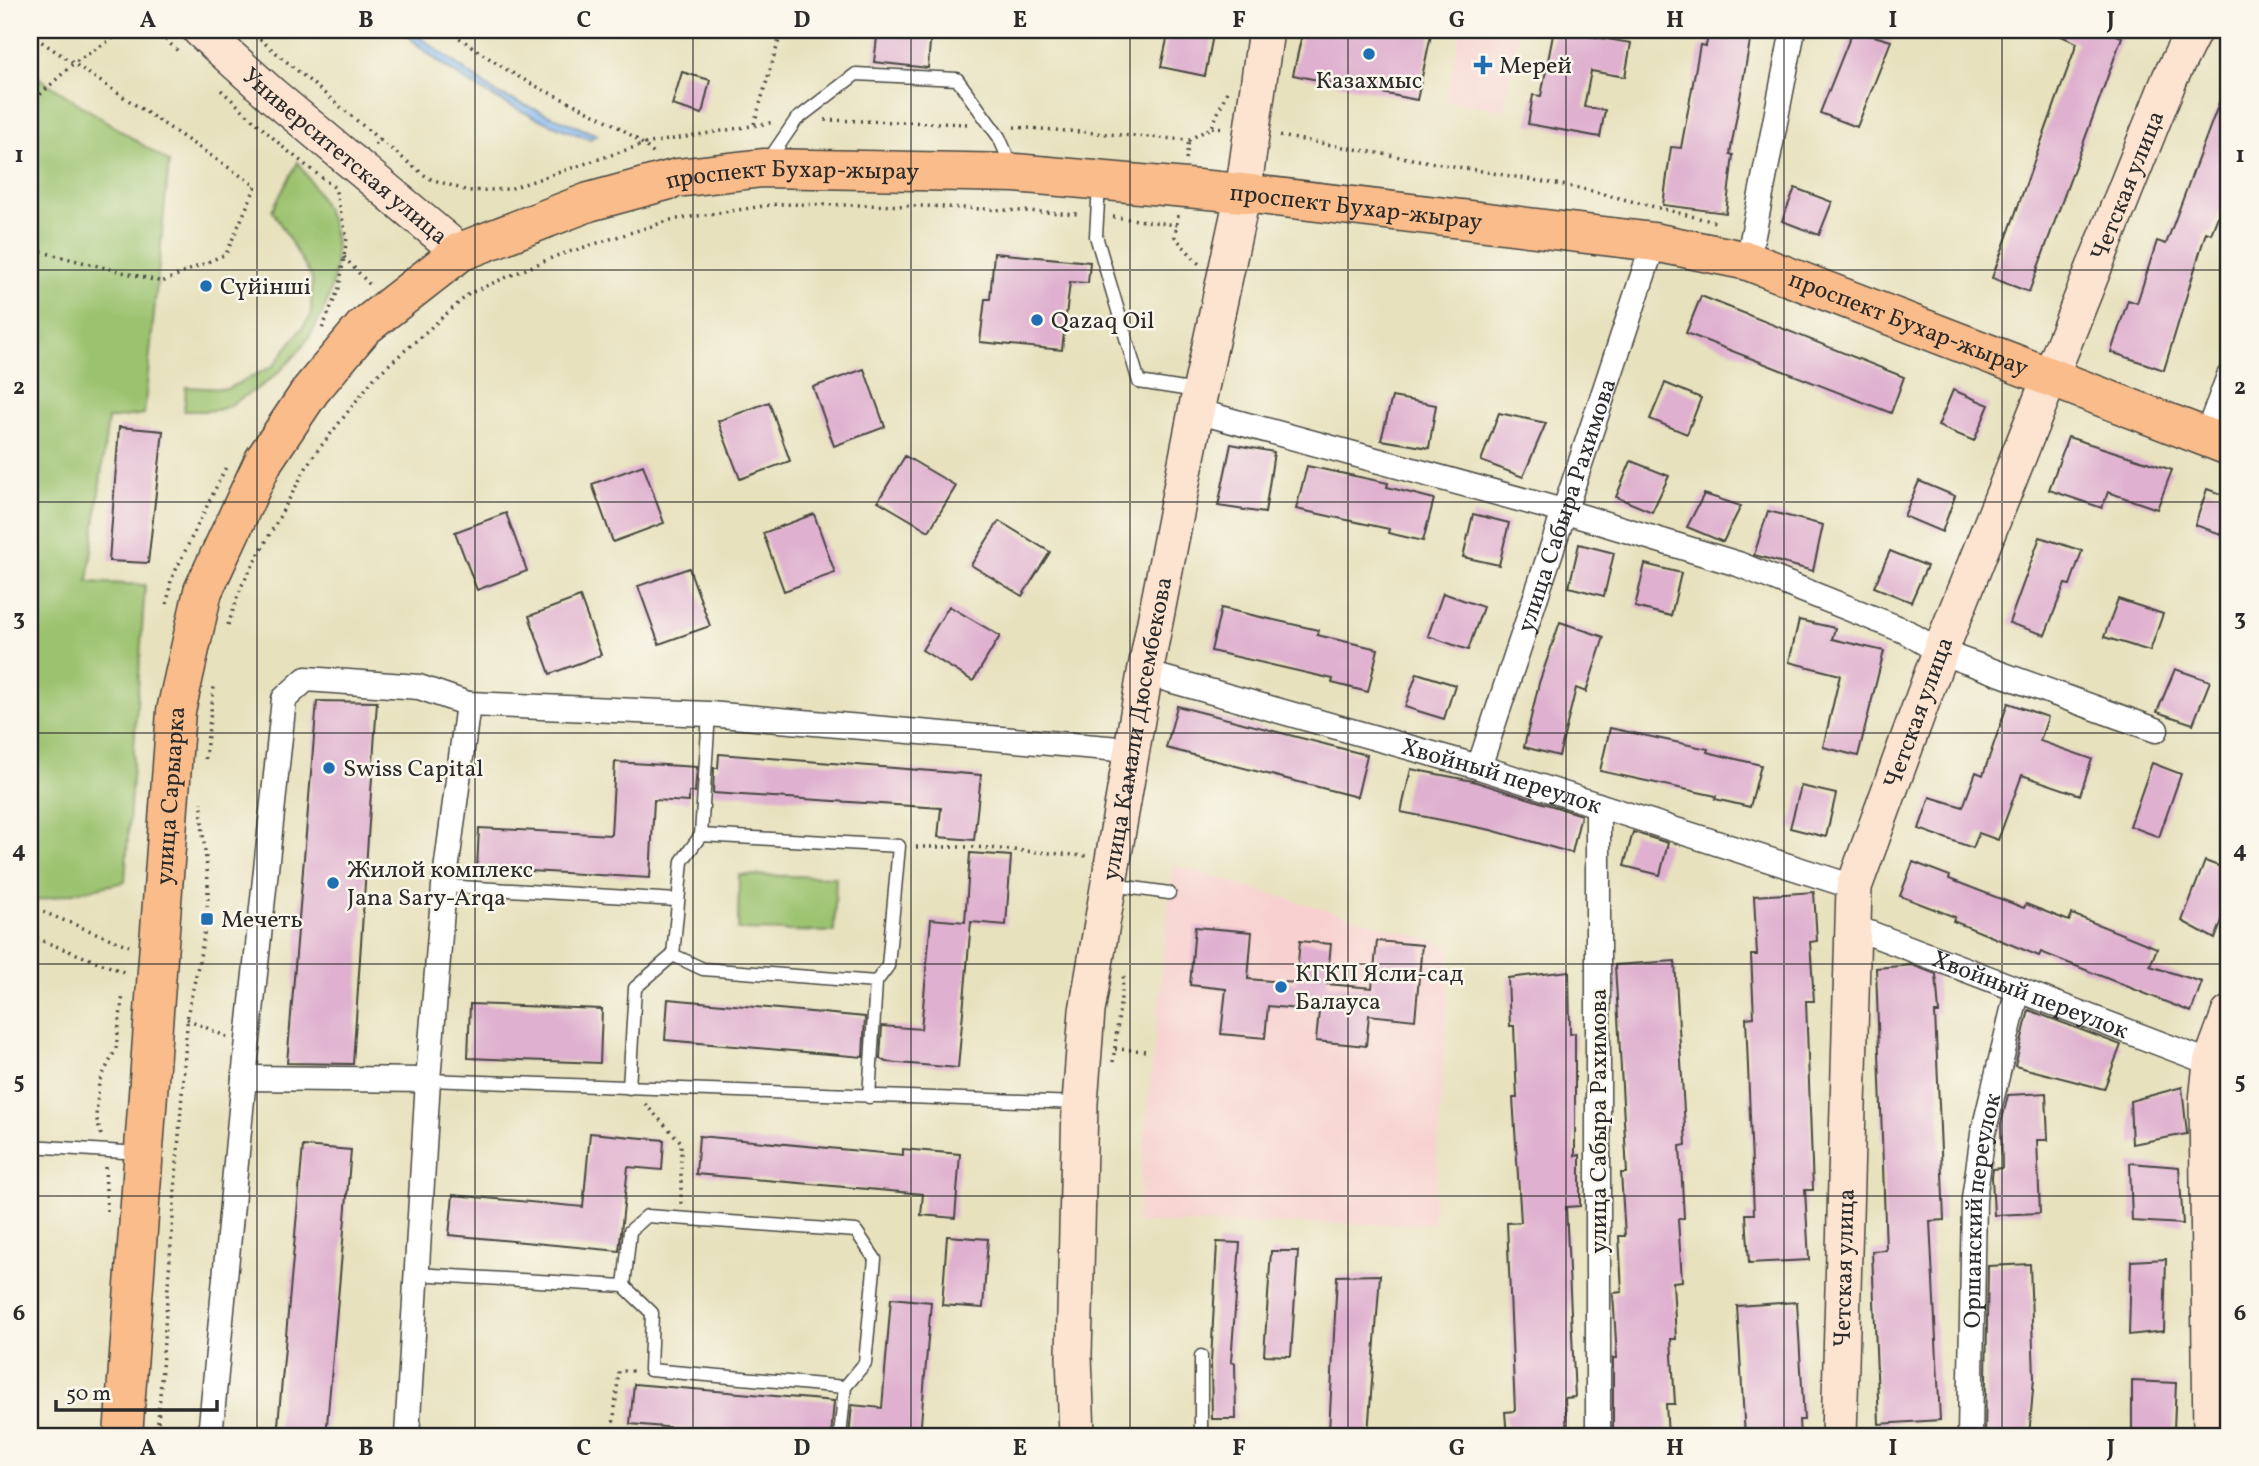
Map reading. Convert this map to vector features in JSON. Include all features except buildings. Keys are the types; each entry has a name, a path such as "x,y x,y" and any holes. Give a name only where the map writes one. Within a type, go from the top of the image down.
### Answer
{"main road":[{"name":"проспект Бухар-жырау","path":"460,252 589,202 677,178 763,168 1015,173 1098,198 1243,193 1654,242 1748,261 2218,442"},
{"name":"улица Сарыарка","path":"123,1436 176,711 203,591 264,460 311,390 364,327 460,252"}],"street":[{"name":"улица Камали Дюсембекова","path":"1077,1436 1074,1356 1080,1104 1087,1011 1145,673 1198,401 1243,193 1266,30"},
{"path":"1748,261 1793,30"},
{"name":"Четская улица","path":"1839,1436 1850,926 1854,887 1940,652 2170,78 2194,30"},
{"name":"Университетская улица","path":"192,43 345,176 460,252"},
{"name":"улица Сабыра Рахимова","path":"1479,767 1654,242"},
{"path":"2218,442 2229,376"},
{"path":"1198,401 1738,564 1905,631 1940,652 2156,730"},
{"name":"Хвойный переулок","path":"1145,673 1479,767 1854,887"},
{"path":"211,1436 246,1053 284,699 306,679 419,687 468,704 709,714 1131,750"},
{"path":"407,1436 428,1080 444,886 468,704"},
{"name":"улица Сабыра Рахимова","path":"1598,805 1598,1436"},
{"name":"Хвойный переулок","path":"1850,926 2211,1063"},
{"name":"Оршанский переулок","path":"1970,1436 1974,1199 1983,1134 2018,989"},
{"path":"2211,1436 2218,1105 2211,1063 2229,1014"},
{"path":"244,1078 428,1080"}],"lane":[{"path":"763,168 796,120 856,74 957,79 999,137 1015,173"},
{"path":"1098,198 1096,236 1139,382 1198,401"},
{"path":"629,1088 635,988 673,955 682,861 701,835 709,714"},
{"path":"701,835 900,846 888,966 876,982 869,1097"},
{"path":"1110,871 1169,893"},
{"path":"444,886 677,900"},
{"path":"673,955 703,969 876,982"},
{"path":"428,1080 1080,1104"},
{"path":"30,1146 144,1153"},
{"path":"624,1286 630,1231 647,1216 681,1221 856,1231 875,1259 865,1363 845,1387 840,1436"},
{"path":"415,1274 624,1286 652,1313 650,1370 845,1387"},
{"path":"1201,1356 1201,1436"}],"path":[{"path":"30,104 74,63 126,30"},
{"path":"155,30 192,43"},
{"path":"249,30 428,178 468,191 509,189 644,144 754,124 796,120 990,125 1189,141 1212,127 1230,83"},
{"path":"447,30 520,78 603,119 644,144 677,178"},
{"path":"754,124 782,30"},
{"path":"30,34 256,186 226,254 162,282 30,249"},
{"path":"215,84 284,148 345,176"},
{"path":"320,333 339,288 347,238 345,176 380,140"},
{"path":"226,633 240,587 311,459 375,377 470,293 556,256 671,220 777,204 925,206 1098,198 1177,225"},
{"path":"167,608 171,580 217,480 231,460"},
{"path":"204,763 215,682"},
{"path":"157,1436 187,1019 208,893 200,828 202,789"},
{"path":"900,846 976,847 1110,871"},
{"path":"30,906 131,947 132,933"},
{"path":"30,936 126,973 116,1049 99,1082 96,1116 104,1151 107,1222"},
{"path":"1112,1075 1126,961"},
{"path":"187,1019 220,1033 246,1053"},
{"path":"1115,1049 1149,1051"},
{"path":"629,1088 681,1142 681,1221"},
{"path":"612,1436 619,1371 650,1370"}],"shaded area":[{"name":"Мерей","path":"1461,30 1519,30 1504,110 1446,100"},
{"path":"1173,865 1451,946 1433,1224 1136,1223"}],"green space":[{"path":"30,72 169,162 144,414 108,419 88,582 145,585 125,882 30,902"},
{"path":"298,162 323,203 335,237 335,272 321,315 297,353 264,384 224,408 184,411 186,387 227,389 273,366 311,316 312,278 272,210"},
{"path":"739,875 836,877 834,932 738,930"}],"water":[{"path":"402,30 410,30 496,93 597,135 590,139 514,108 444,66"}],"place":[{"name":"Казахмыс","path":"1369,54"},
{"name":"Мерей","path":"1483,65"},
{"name":"Сүйінші","path":"206,286"},
{"name":"Qazaq Oil","path":"1037,320"},
{"name":"Swiss Capital","path":"329,768"},
{"name":"Жилой комплекс Jana Sary-Arqa","path":"333,883"},
{"name":"Мечеть","path":"207,919"},
{"name":"КГКП Ясли-сад Балауса","path":"1281,987"}]}
